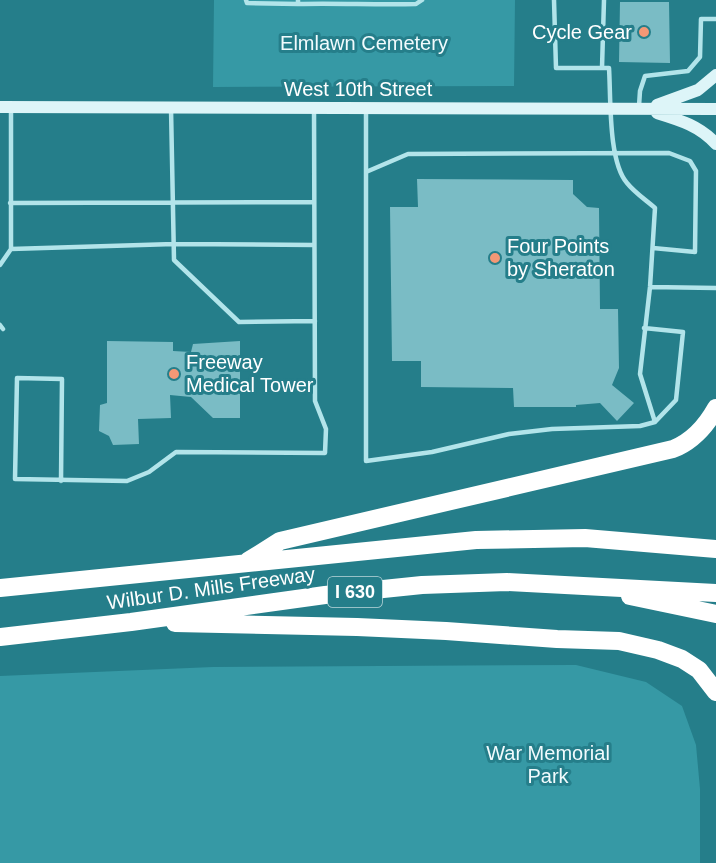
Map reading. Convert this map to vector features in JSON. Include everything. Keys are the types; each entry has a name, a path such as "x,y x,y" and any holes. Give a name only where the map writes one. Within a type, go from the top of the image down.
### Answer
{"highway":[{"path":"244,563 280,541 673,449 688,442 700,432 716,408"},
{"name":"Wilbur D. Mills Freeway","path":"0,588 476,540 585,538 716,549"},
{"name":"Wilbur D. Mills Freeway","path":"0,637 131,622 291,599 422,585 507,582 716,593"},
{"path":"581,585 716,614"},
{"path":"131,622 357,627 619,641 682,658 699,670 716,692"}],"street":[{"path":"641,109 698,90 716,75"},
{"name":"West 10th Street","path":"5,107 716,109"},
{"path":"641,109 690,124 705,133 716,144"}],"lane":[{"path":"246,0 246,3 342,1 361,5 416,4 422,0"},
{"path":"554,0 556,68 609,68 617,166 626,183 655,208 650,287 640,374 655,422"},
{"path":"602,68 604,0"},
{"path":"641,109 640,91 645,76 688,71 700,57 701,19 716,19"},
{"path":"0,265 11,249 5,107"},
{"path":"171,108 174,260 239,322 315,321"},
{"path":"60,481 62,379 16,378 15,479 60,481 127,481 149,472 176,452 325,453 326,429 315,401 314,108"},
{"path":"366,108 366,460 432,452 510,434 552,429 640,426 655,422 676,400 683,332 644,328"},
{"path":"366,172 408,154 669,153 690,160 696,171 695,252 653,248"},
{"path":"10,203 314,202"},
{"path":"11,249 174,244 314,245"},
{"path":"650,287 716,288"}],"green space":[{"name":"Elmlawn Cemetery","path":"214,0 515,0 514,86 213,87"},
{"name":"War Memorial Park","path":"576,665 646,682 682,706 696,745 700,789 700,863 0,863 0,676 213,667"}],"building":[{"name":"Cycle Gear","path":"620,2 669,2 670,63 619,62"},
{"name":"Four Points by Sheraton","path":"417,179 573,180 573,194 587,207 599,208 600,309 618,309 619,368 612,385 634,403 617,421 600,403 576,405 576,407 514,407 513,388 421,387 421,361 392,361 390,207 418,207"},
{"name":"Freeway Medical Tower","path":"107,341 173,342 173,351 191,352 193,344 240,341 240,418 213,418 191,397 170,395 171,418 138,419 139,444 113,445 109,436 99,431 100,405 107,403"}],"place":[{"name":"Cycle Gear","path":"644,32"},
{"name":"Four Points by Sheraton","path":"495,258"},
{"name":"Freeway Medical Tower","path":"174,374"}]}
